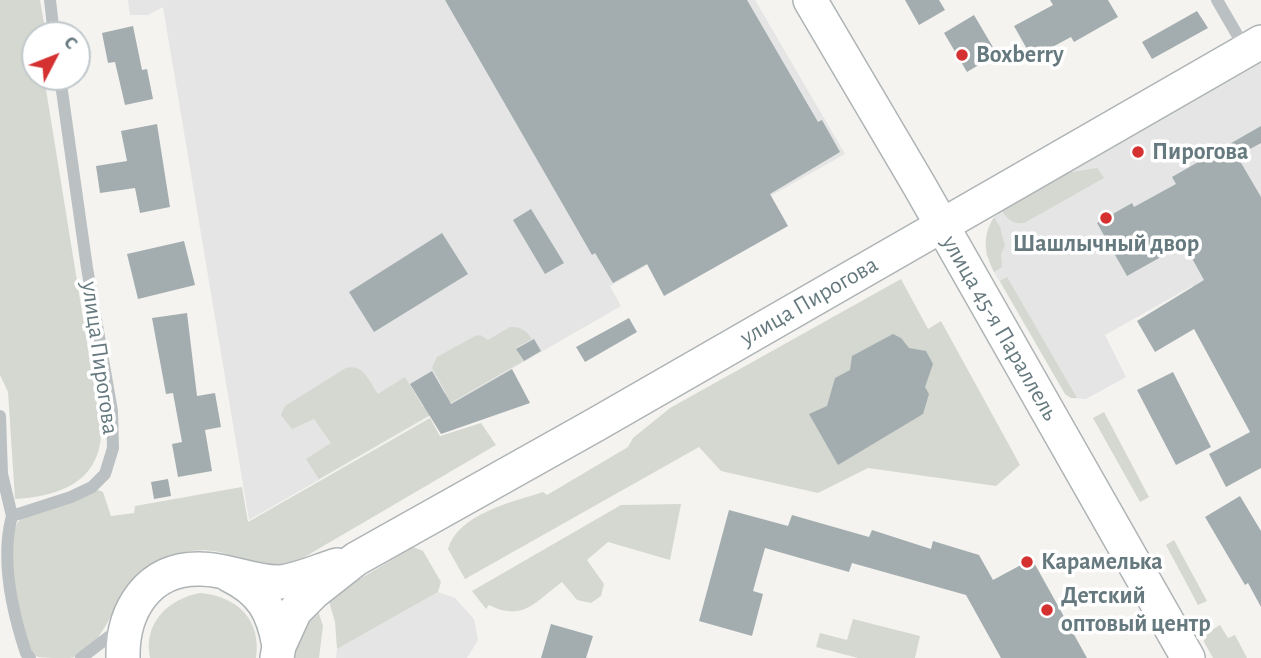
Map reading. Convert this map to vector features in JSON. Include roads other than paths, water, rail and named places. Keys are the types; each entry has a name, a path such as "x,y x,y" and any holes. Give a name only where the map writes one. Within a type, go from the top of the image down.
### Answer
{"main road":[{"name":"улица 45-я Параллель","path":"810,0 1188,658"},
{"name":"улица Пирогова","path":"278,652 295,611 314,592 356,559 595,425 1254,46"},
{"name":"улица Пирогова","path":"123,658 122,637 128,617 139,597 156,582 177,572 200,568 280,582 356,559"},
{"name":"улица Пирогова","path":"222,572 245,583 263,600 274,622 278,652"}],"street":[{"path":"50,0 52,21"},
{"path":"1217,0 1254,46"},
{"name":"улица Пирогова","path":"12,516 92,488 105,474 113,448 112,411 62,91"},
{"path":"0,416 2,474 12,516 9,529 9,566 14,617 30,658"},
{"path":"81,658 118,631 128,617"}],"place":[{"name":"Boxberry","path":"962,55"},
{"name":"Пирогова","path":"1138,152"},
{"name":"Шашлычный двор","path":"1106,218"},
{"name":"Карамелька","path":"1027,562"},
{"name":"Детский оптовый центр","path":"1047,610"}]}
